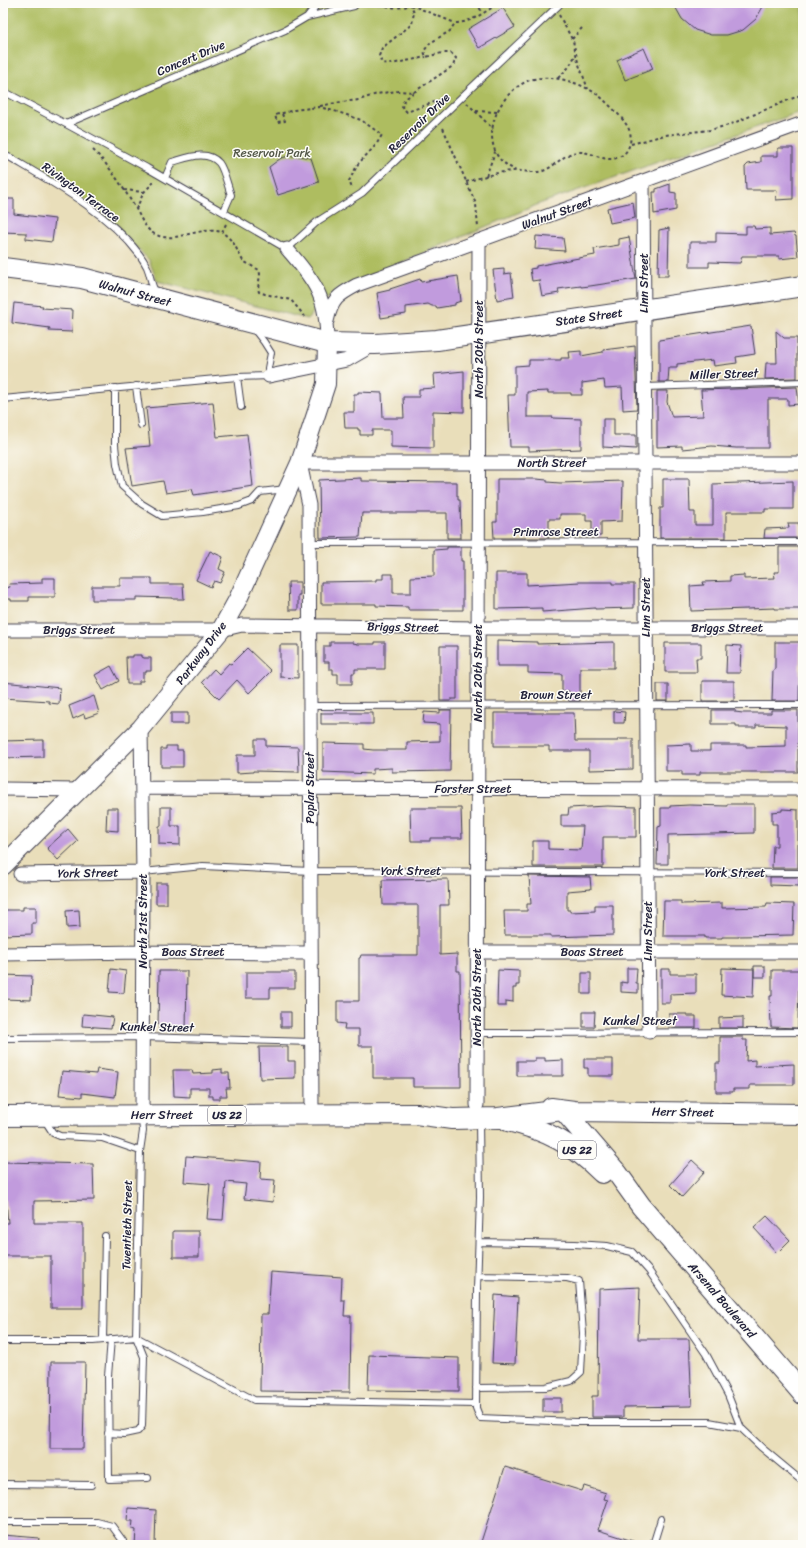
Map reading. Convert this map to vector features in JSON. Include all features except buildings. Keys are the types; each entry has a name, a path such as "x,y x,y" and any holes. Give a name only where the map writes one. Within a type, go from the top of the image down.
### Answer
{"main road":[{"name":"Walnut Street","path":"3,268 82,278 160,300 327,343"},
{"name":"State Street","path":"327,343 375,344 438,340 803,286"},
{"name":"Herr Street","path":"3,1116 416,1114 452,1119 485,1114 563,1110 803,1114"},
{"name":"Arsenal Boulevard","path":"563,1110 618,1174 641,1206 803,1394"},
{"name":"Arsenal Boulevard","path":"485,1114 538,1130 562,1141 583,1155 641,1206"}],"street":[{"name":"Walnut Street","path":"327,321 330,308 340,294 357,285 803,123"},
{"name":"Linn Street","path":"643,182 649,1032"},
{"name":"North 20th Street","path":"478,241 477,1033 485,1114"},
{"path":"287,248 311,278 318,290 327,321 327,343"},
{"name":"Parkway Drive","path":"3,866 141,728 221,630 238,599 300,462 326,384 327,343"},
{"name":"State Street","path":"269,376 347,360 375,344"},
{"name":"North Street","path":"300,462 478,464 803,463"},
{"name":"Poplar Street","path":"300,462 309,505 312,1114"},
{"name":"Briggs Street","path":"3,630 221,630 242,625 478,628 803,628"},
{"name":"North 21st Street","path":"141,728 143,788 142,1115"},
{"name":"Forster Street","path":"143,788 803,789"},
{"path":"3,789 78,790"},
{"name":"York Street","path":"20,874 143,872"},
{"name":"Boas Street","path":"3,954 142,952 311,953"},
{"name":"Boas Street","path":"477,952 803,952"}],"lane":[{"name":"Concert Drive","path":"66,124 285,30 307,17 318,3"},
{"path":"307,17 354,6"},
{"name":"Reservoir Drive","path":"287,248 318,221 362,193 557,6"},
{"path":"3,91 162,176 287,248"},
{"name":"Rivington Terrace","path":"3,155 11,158 58,186 112,226 139,254 148,268 151,285 160,300"},
{"path":"162,176 172,162 197,155 210,156 220,163 231,195 224,211"},
{"path":"3,399 237,377 269,376 268,368 271,353 256,325"},
{"path":"237,377 241,407"},
{"name":"Miller Street","path":"645,387 803,382"},
{"path":"136,386 141,425"},
{"path":"114,388 115,445 117,464 122,486 142,504 162,516 203,512 239,506 252,501 260,492 288,488"},
{"name":"Primrose Street","path":"309,543 803,542"},
{"name":"Brown Street","path":"310,706 803,705"},
{"name":"York Street","path":"143,872 203,866 311,870 477,872 803,873"},
{"name":"Kunkel Street","path":"477,1033 803,1032"},
{"name":"Kunkel Street","path":"3,1038 142,1037 312,1042"},
{"path":"485,1114 480,1197 476,1388 476,1408 480,1418 575,1422 709,1422 741,1428"},
{"name":"Twentieth Street","path":"136,1337 140,1151 143,1131 142,1115"},
{"path":"42,1116 53,1133 60,1136 102,1138 140,1151"},
{"path":"103,1340 105,1236"},
{"path":"479,1242 594,1245 607,1246 632,1252 649,1271 706,1354 728,1395 741,1428 762,1448 803,1482"},
{"path":"476,1388 546,1387 571,1381 582,1372 584,1333 579,1281 567,1278 478,1276"},
{"path":"108,1433 124,1434 138,1431 142,1426 144,1357 136,1337"},
{"path":"3,1342 103,1340 136,1337 254,1400 476,1404"},
{"path":"111,1339 108,1376 109,1479 148,1478"},
{"path":"3,1484 91,1485"},
{"path":"653,1545 661,1519"},
{"path":"3,1522 97,1522 112,1526 123,1542 123,1545"}],"path":[{"path":"381,3 384,6 398,8 414,3"},
{"path":"476,3 483,13"},
{"path":"410,4 455,23 463,23 499,3"},
{"path":"410,4 414,12 412,24 382,48 379,56 382,63 391,64 442,53 451,54 456,58 453,66 404,100 402,107 407,112 450,97"},
{"path":"557,6 572,39 588,89"},
{"path":"426,57 424,51 430,42 450,31 455,23"},
{"path":"572,39 582,28"},
{"path":"558,78 569,67 576,55"},
{"path":"466,182 515,170 531,172 544,171 565,157 576,152 588,152 604,159 614,159 623,156 631,144 630,132 609,104 596,93 579,84 558,78 531,80 518,86 508,95 496,112 492,141 497,154 505,165 515,170"},
{"path":"282,114 285,121 277,122 275,116 294,110 359,100 377,94 396,91 414,92"},
{"path":"631,144 665,135 710,130 729,125 803,94"},
{"path":"462,97 493,129"},
{"path":"319,107 361,120 382,135 376,145 358,164 349,181 356,197"},
{"path":"475,111 496,112"},
{"path":"439,119 476,204 478,241"},
{"path":"86,135 89,146 107,166 150,231 158,236 169,237 208,230 222,232 234,244 243,261 259,270 259,292 291,300 308,319"},
{"path":"486,176 496,151"},
{"path":"136,209 144,192 162,176"},
{"path":"124,190 144,192"},
{"path":"222,232 231,215"}],"green space":[{"name":"Reservoir Park","path":"3,3 803,3 803,111 539,204 336,290 307,319 157,281 149,260 97,209 38,168 3,152"}]}
